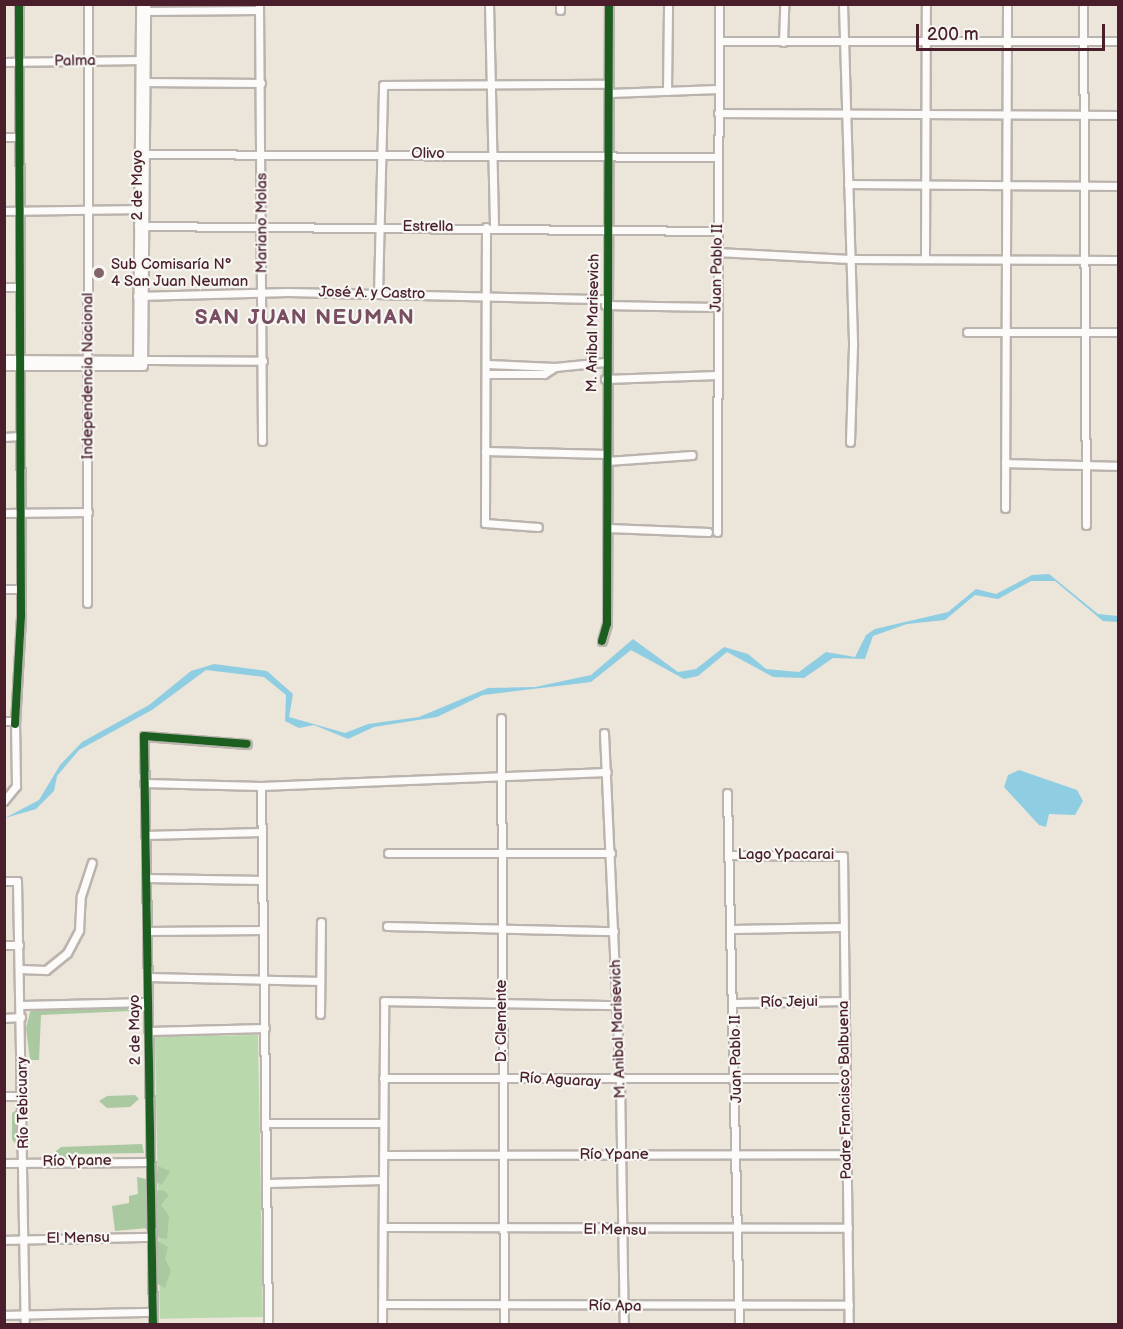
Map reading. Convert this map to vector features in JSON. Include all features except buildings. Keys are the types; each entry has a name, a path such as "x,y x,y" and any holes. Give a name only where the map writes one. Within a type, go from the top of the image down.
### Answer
{"street":[{"path":"4,801 16,786 15,724 21,615 18,287 20,4"},
{"name":"Independencia Nacional","path":"87,603 88,4"},
{"path":"489,4 494,154 485,295 485,523 538,527"},
{"name":"M. Anibal Marisevich","path":"602,641 608,528 605,362 609,4"},
{"path":"667,91 668,4"},
{"name":"Juan Pablo II","path":"608,528 713,532 717,375 719,4"},
{"path":"783,42 784,4"},
{"path":"843,4 850,259 850,442"},
{"path":"926,4 926,256"},
{"path":"1005,508 1007,4"},
{"path":"1083,4 1081,186 1086,525"},
{"path":"143,8 259,8"},
{"name":"2 de Mayo","path":"142,362 143,8"},
{"name":"Mariano Molas","path":"259,8 263,294 262,441"},
{"path":"719,41 783,42 844,39 1119,41"},
{"name":"Palma","path":"4,62 142,61"},
{"path":"378,294 382,227 382,85 492,81 609,84"},
{"path":"142,82 261,83"},
{"path":"609,93 718,89"},
{"path":"718,113 846,110 1119,115"},
{"path":"4,137 19,137"},
{"name":"Olivo","path":"142,154 494,154 718,157"},
{"path":"848,184 1119,186"},
{"path":"4,211 141,210"},
{"name":"Estrella","path":"141,226 490,227 608,234 717,231"},
{"path":"717,252 850,259 926,256 1119,260"},
{"path":"4,287 18,287"},
{"name":"José A. y Castro","path":"141,296 485,295 716,307"},
{"path":"967,332 1119,332"},
{"path":"4,359 20,362 263,361"},
{"path":"4,366 20,362"},
{"path":"486,364 555,367 605,362"},
{"path":"486,374 544,374 555,367"},
{"path":"605,379 717,375"},
{"path":"4,436 20,436"},
{"path":"485,451 607,457 692,455"},
{"path":"1005,463 1119,466"},
{"path":"4,513 88,512"},
{"path":"4,589 21,589"},
{"name":"D. Clemente","path":"501,718 502,1077 505,1154 504,1324"},
{"path":"4,721 15,724"},
{"name":"M. Anibal Marisevich","path":"604,734 608,772 620,1082 624,1324"},
{"name":"2 de Mayo","path":"153,1324 144,736 247,744"},
{"path":"144,783 261,786 608,772"},
{"path":"261,786 268,1324"},
{"name":"Juan Pablo II","path":"727,793 737,1081 739,1324"},
{"path":"145,836 261,832"},
{"path":"388,853 611,853"},
{"name":"Lago Ypacarai","path":"728,855 843,856"},
{"name":"Padre Francisco Balbuena","path":"843,856 849,1324"},
{"path":"20,969 46,970 67,953 79,930 81,896 92,863"},
{"path":"146,878 262,880"},
{"name":"Río Tebicuary","path":"4,881 17,881 22,1005 25,1324"},
{"path":"320,1014 321,922"},
{"path":"387,926 614,931"},
{"path":"732,929 843,927"},
{"path":"147,931 263,930"},
{"path":"4,945 19,945"},
{"path":"148,977 320,981"},
{"path":"382,1324 384,1001 617,1005"},
{"name":"Río Jejui","path":"734,1003 844,1001"},
{"path":"22,1005 148,1002"},
{"path":"4,1018 21,1017"},
{"path":"149,1031 265,1028"},
{"name":"Río Aguaray","path":"383,1078 502,1077 620,1082 845,1078"},
{"path":"4,1096 23,1096"},
{"path":"266,1123 383,1123"},
{"name":"Río Ypane","path":"383,1155 846,1154"},
{"name":"Río Ypane","path":"4,1163 150,1162"},
{"path":"267,1183 383,1180"},
{"name":"El Mensu","path":"382,1227 624,1230 848,1228"},
{"name":"El Mensu","path":"4,1239 151,1238"},
{"name":"Río Apa","path":"382,1304 624,1307 849,1305"},
{"path":"4,1315 152,1312"}],"green space":[{"path":"122,1005 130,1011 41,1015 39,1060 30,1060 26,1028 31,1009"},
{"path":"258,1035 263,1317 160,1319 155,1037"},
{"path":"135,1095 139,1099 130,1107 107,1108 99,1101 107,1096"},
{"path":"20,1107 26,1141 18,1148 12,1139 12,1113"},
{"path":"142,1144 144,1153 70,1154 64,1159 55,1152 61,1147"},
{"path":"158,1166 170,1171 162,1185 155,1182"},
{"path":"137,1177 146,1179 147,1228 115,1231 112,1206 129,1203 129,1196 138,1194"},
{"path":"163,1190 169,1195 161,1205 169,1216 167,1239 156,1237 152,1222 157,1216 154,1191"},
{"path":"158,1241 168,1247 165,1259 171,1270 165,1288 154,1282"}],"water":[{"path":"1049,574 1098,614 1118,616 1118,622 1103,621 1055,581 1031,581 998,599 975,595 945,620 907,624 873,636 865,659 833,658 804,678 773,677 727,652 698,676 684,679 631,650 591,682 483,695 437,717 374,727 348,739 314,725 299,728 285,721 286,695 264,677 206,670 152,710 79,750 57,776 54,791 36,809 5,818 39,800 60,765 82,742 149,705 191,671 214,664 267,671 293,694 289,717 345,733 368,724 419,717 488,688 535,687 591,675 633,639 678,672 696,669 724,647 748,654 766,669 799,672 826,652 855,657 866,635 875,629 948,612 976,589 996,594 1032,575"},
{"path":"1019,770 1077,790 1083,801 1075,815 1049,814 1046,827 1039,825 1004,787 1008,775"}],"cycle path":[{"path":"15,724 21,615 19,4"},
{"path":"602,641 607,624 609,4"},
{"path":"153,1324 144,736 247,744"}],"place":[{"name":"Sub Comisaría N° 4 San Juan Neuman","path":"99,273"}],"district":[{"name":"SAN JUAN NEUMAN","path":"305,318"}]}
